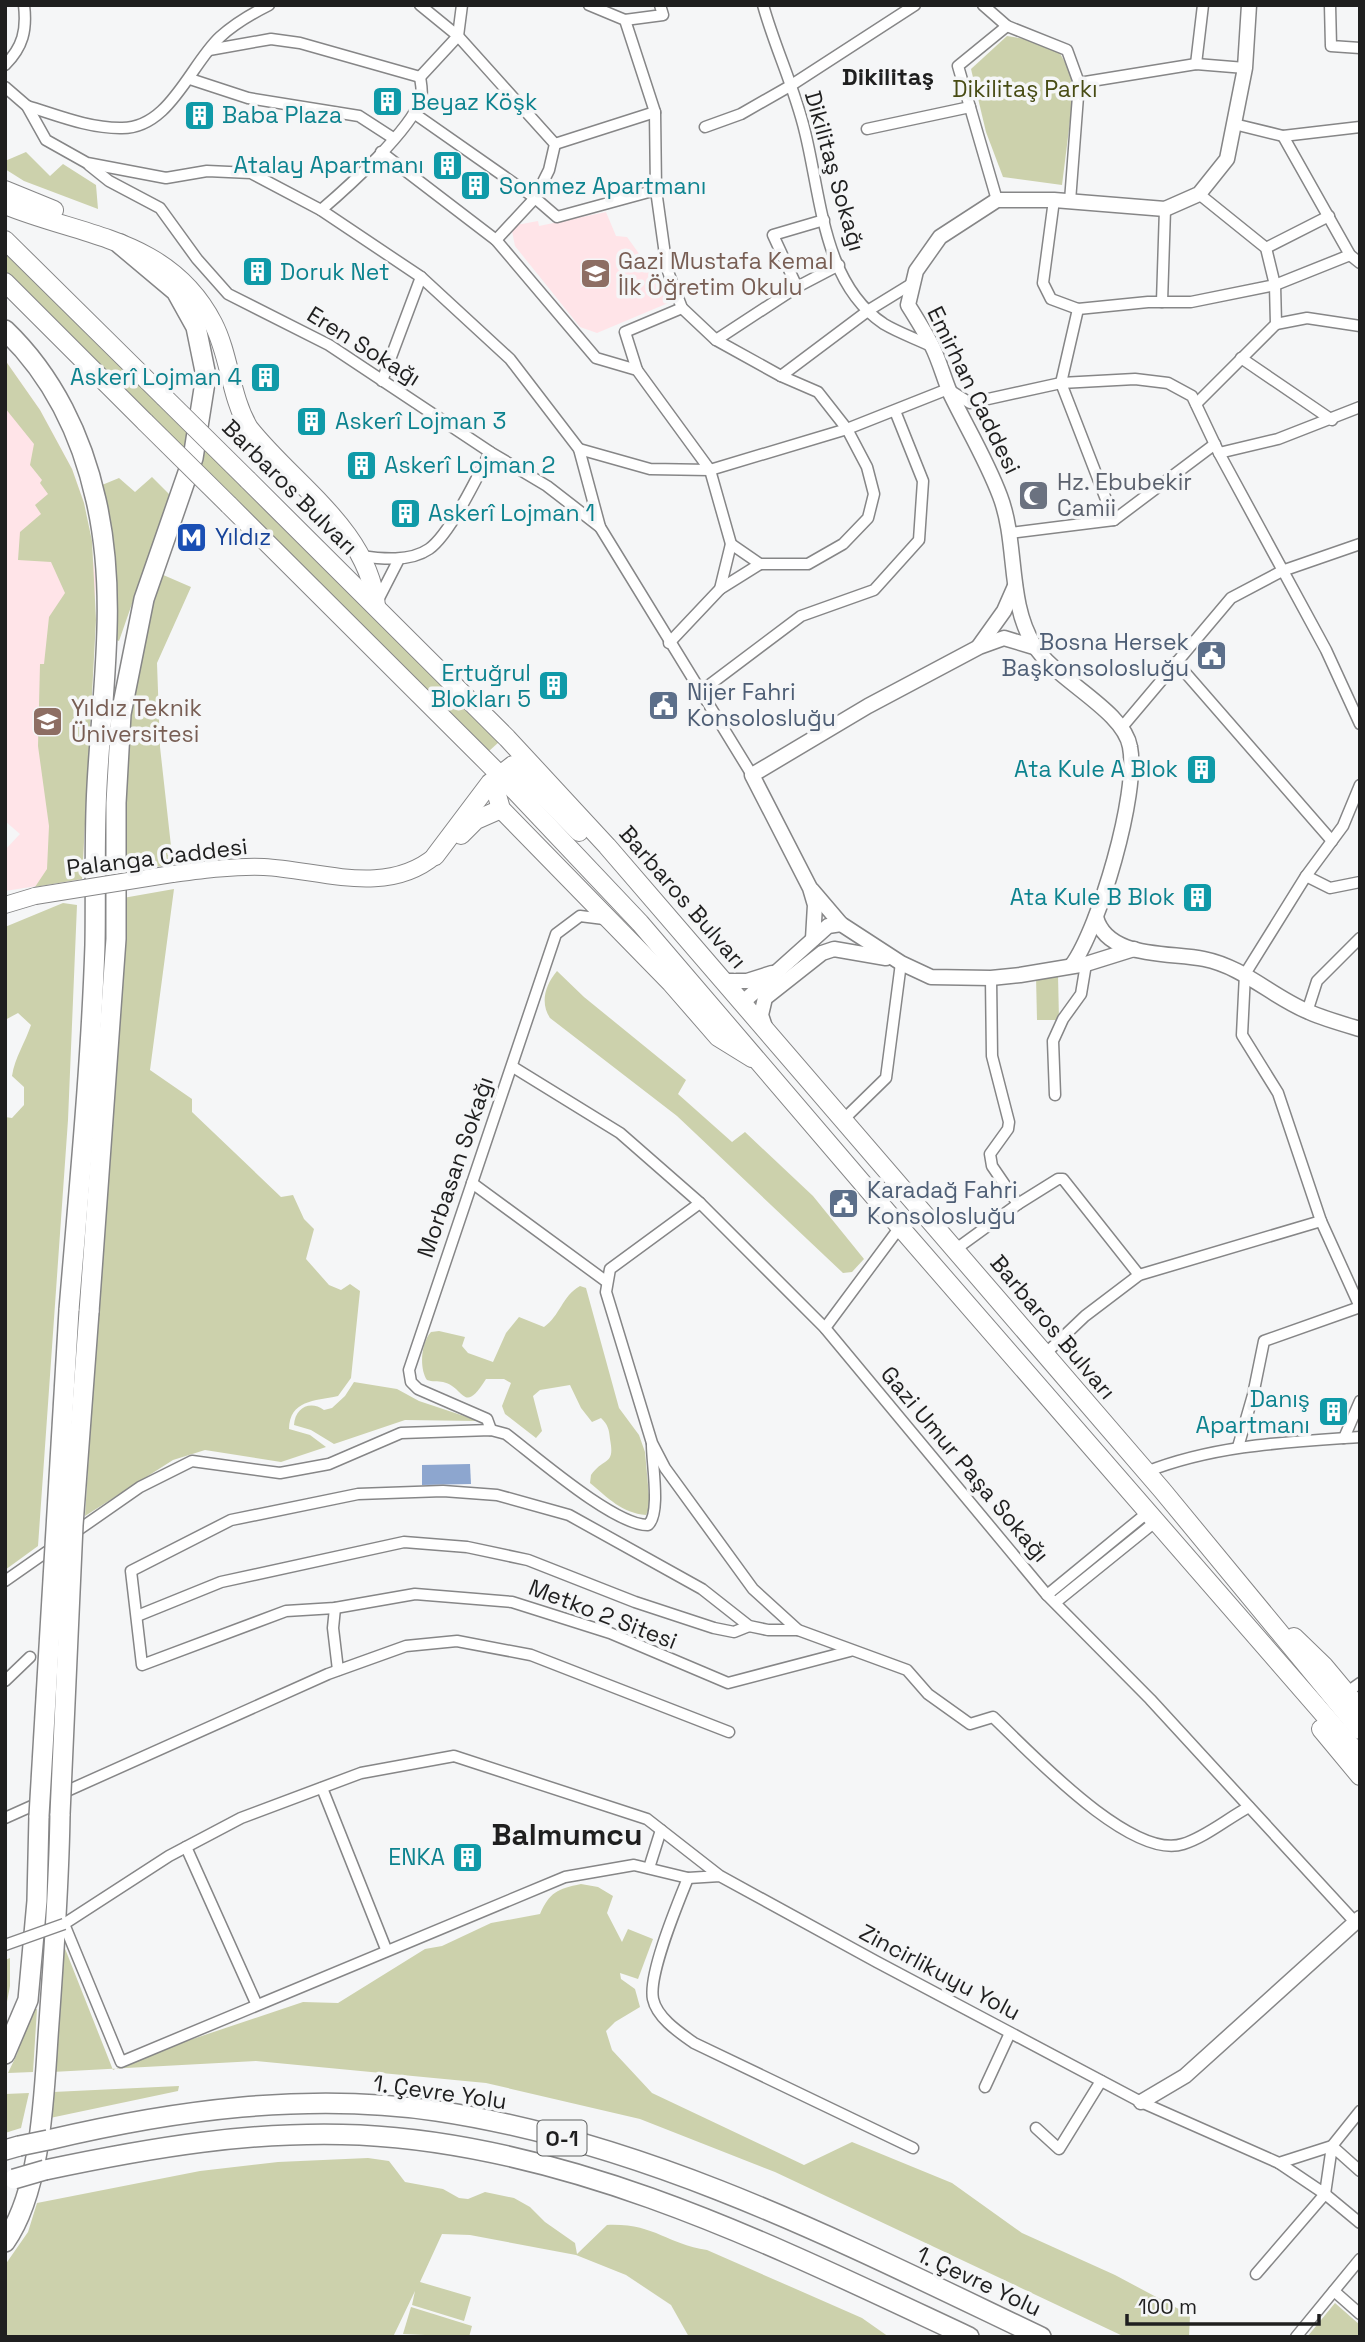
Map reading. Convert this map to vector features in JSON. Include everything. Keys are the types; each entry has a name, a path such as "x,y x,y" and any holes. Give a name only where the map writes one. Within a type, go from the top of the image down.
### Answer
{"highway":[{"path":"5,2242 22,2208 40,2123 57,1920 72,1552 116,939 116,803 121,714 141,608 193,458 206,376 196,327 176,291 120,244"},
{"path":"5,2054 28,2000 30,1987 69,1310 94,957 97,788 108,638 106,577 96,501 75,431 40,371 6,330"},
{"name":"1. Çevre Yolu","path":"12,2148 176,2114 284,2104 426,2110 518,2127 638,2161 693,2181 832,2239 1041,2337"},
{"name":"O-1","path":"10,2180 45,2170 171,2145 263,2136 360,2135 476,2150 558,2169 639,2195 823,2270 969,2337"}],"main road":[{"path":"5,190 77,220 96,234"},
{"path":"5,205 96,234 151,256 175,274 198,300 219,336 239,411 249,428 328,512 360,556 374,589 376,606"},
{"name":"Barbaros Bulvarı","path":"5,240 515,745 607,846 956,1249 1043,1356 1146,1472 1360,1730"},
{"name":"Barbaros Bulvarı","path":"5,282 499,774 606,885 734,1030 900,1227 1072,1422 1151,1518 1360,1756"},
{"path":"5,299 42,330 64,341"},
{"path":"435,856 480,794 499,774 513,765 580,834 607,846"},
{"path":"499,774 495,788 501,809 663,975 718,1037 761,1062"},
{"path":"435,856 448,848 476,820 501,809"},
{"name":"Palanga Caddesi","path":"5,905 36,896 173,874 263,867 373,879 413,871 435,856"},
{"path":"663,975 674,980 684,976 697,951"},
{"path":"734,1030 742,1003"},
{"path":"1072,1422 1096,1440 1130,1473 1139,1476 1146,1472"},
{"name":"Barbaros Bulvarı","path":"1231,1609 1260,1655 1360,1776"},
{"name":"Barbaros Bulvarı","path":"1278,1629 1299,1640 1353,1688 1360,1709"}],"street":[{"path":"5,65 21,46 26,25 24,5"},
{"path":"27,106 88,124 122,129 139,124 159,112 190,79 220,37 269,5"},
{"path":"420,5 458,36 555,144"},
{"path":"420,77 458,36 462,5"},
{"path":"589,5 625,20 663,15 660,5"},
{"name":"Dikilitaş Sokağı","path":"763,5 805,131 824,220 851,293 884,324 933,346"},
{"path":"705,127 741,114 790,86 915,5"},
{"path":"983,5 1007,26 1067,50 1079,83 1062,200 1043,283 1051,299 1079,309 1191,302 1275,285 1350,255"},
{"path":"1196,64 1203,5"},
{"path":"1007,26 958,66 997,200 1062,200 1165,209 1199,194 1227,159 1245,68 1248,5"},
{"path":"1330,5 1331,46 1360,48"},
{"path":"625,20 655,111 656,190 667,270 682,308 716,340 781,376 818,392 847,429 867,467 874,494 868,518 843,544 808,564 760,564 720,589 669,643"},
{"path":"209,50 271,39 300,43 420,77"},
{"path":"1079,83 1196,64 1245,68"},
{"path":"321,210 359,177 415,114 423,95 420,77"},
{"path":"190,79 248,98 359,116 393,138"},
{"path":"5,87 27,106 46,140 87,163 166,178 207,171 251,173 321,210 421,277 510,359 579,449 600,527 752,775 810,888 815,905 813,939"},
{"path":"867,129 970,107"},
{"path":"555,144 655,111"},
{"path":"415,114 535,198 557,217 656,190"},
{"path":"1234,124 1283,136 1360,127"},
{"path":"1283,136 1350,255 1360,263"},
{"path":"496,240 535,198 549,170 555,144"},
{"path":"381,152 496,240 596,358 637,370"},
{"name":"Eren Sokağı","path":"87,163 109,181 160,208 197,259 229,294 329,345 490,452 547,486 600,527"},
{"path":"1199,194 1266,248 1275,285 1276,324"},
{"name":"Emirhan Caddesi","path":"997,200 940,237 916,271 908,305 933,346 948,389 1001,496 1010,533 1021,613 1034,647"},
{"path":"1162,302 1165,209"},
{"path":"1266,248 1329,216"},
{"path":"797,287 773,235 824,220"},
{"path":"716,340 797,287 839,265"},
{"path":"382,380 421,277"},
{"path":"781,376 869,310 913,283"},
{"path":"682,308 625,332 637,370 710,471 731,544 720,589"},
{"path":"1079,309 1061,383 1114,520"},
{"path":"1196,404 1276,324 1307,318 1360,326"},
{"path":"1241,358 1332,420"},
{"path":"579,449 650,469 710,471 847,429 948,389 970,403 1061,383 1135,379 1168,383 1192,396 1217,449 1326,650 1357,711 1360,724"},
{"path":"1010,533 1114,520 1217,449 1278,439 1360,407"},
{"path":"699,692 801,616 874,590 919,540 923,481 895,411"},
{"path":"360,556 399,559 429,549 462,506 490,452"},
{"path":"731,544 760,564"},
{"path":"1123,726 1231,598 1282,571 1360,544"},
{"path":"376,606 382,587 399,559"},
{"path":"979,647 1004,611 1017,581"},
{"path":"752,775 868,706 979,647 1004,638 1034,647 1057,671 1123,726 1130,746 1126,808 1096,916 1079,965 1081,994 1063,1019 1053,1041 1055,1095"},
{"path":"1175,662 1332,841"},
{"path":"1238,1447 1253,1395 1264,1341 1360,1307 1321,1221 1278,1093 1242,1035 1245,974 1306,876 1343,826 1360,785"},
{"path":"1306,876 1330,888 1360,883"},
{"path":"810,888 841,924 901,963 931,977 991,978 1079,965 1134,949"},
{"name":"Morbasan Sokağı","path":"611,921 580,916 556,934 409,1370 411,1382 418,1389 486,1419 491,1430 506,1434 589,1497 637,1525 648,1525 654,1520 652,1443"},
{"path":"1096,916 1099,928 1111,941 1134,949 1207,959 1245,974 1307,1012 1360,1029"},
{"path":"742,1003 828,926 841,924"},
{"path":"1307,1012 1317,981 1360,938"},
{"path":"767,1031 761,1015 765,998 822,953 834,949 850,950 901,963"},
{"path":"844,1119 886,1078 901,963"},
{"path":"723,981 747,981 773,973"},
{"path":"991,978 992,1056 1009,1122 1008,1129 990,1154 992,1166 1018,1204"},
{"name":"Gazi Umur Paşa Sokağı","path":"513,1067 620,1133 700,1203 825,1328 1051,1599 1150,1699 1248,1807 1357,1920"},
{"path":"956,1249 1051,1182 1063,1179 1139,1275"},
{"path":"472,1183 607,1282"},
{"path":"700,1203 610,1269 606,1292 652,1443 665,1468 753,1589 798,1630 907,1670 928,1694 970,1724 993,1717 1072,1793 1131,1834 1160,1845 1183,1845 1248,1807"},
{"path":"1043,1356 1085,1316 1139,1275 1321,1221"},
{"path":"825,1328 900,1227"},
{"path":"1344,1438 1360,1401"},
{"path":"5,1581 140,1487 192,1461 280,1473 329,1464 401,1433 491,1430"},
{"path":"1146,1472 1188,1457 1238,1447 1360,1437"},
{"name":"Metko 2 Sitesi","path":"798,1630 768,1630 749,1626 702,1589 569,1515 497,1495 443,1491 358,1494 231,1520 131,1571 142,1665 286,1611 335,1608 415,1594 512,1602 610,1633 728,1683 850,1651"},
{"path":"1051,1599 1151,1518"},
{"name":"Metko 2 Sitesi","path":"137,1616 221,1583 404,1542 467,1547 528,1560 635,1602 714,1628 734,1632 749,1626"},
{"path":"335,1608 333,1628 338,1670"},
{"path":"5,1818 338,1670 406,1646 457,1641 531,1655 729,1732"},
{"path":"5,1681 30,1657"},
{"name":"Zincirlikuyu Yolu","path":"322,1788 361,1773 454,1756 647,1819 720,1876 1141,2102 1279,2162 1325,2194 1360,2223"},
{"path":"5,1945 64,1924 186,1847 242,1818 322,1788 386,1950"},
{"path":"649,1868 661,1830"},
{"path":"186,1847 256,2003"},
{"path":"64,1924 121,2062 256,2003 565,1877 634,1864 688,1878 720,1876"},
{"path":"688,1878 659,1954 653,1999 665,2019 694,2043 913,2148"},
{"path":"1141,2102 1185,2076 1357,1920"},
{"path":"985,2087 1010,2033"},
{"path":"1036,2128 1059,2149 1101,2081"},
{"path":"1256,2274 1325,2194 1332,2146 1360,2111"},
{"path":"1279,2162 1332,2146"},
{"path":"1332,2146 1360,2171"},
{"path":"1296,2337 1360,2259"},
{"path":"1334,2291 1360,2314"}],"shaded area":[{"name":"Gazi Mustafa Kemal İlk Öğretim Okulu","path":"606,212 616,236 627,237 673,301 597,333 580,327 515,246 511,226 538,221 539,226"},
{"name":"Yıldız Teknik Üniversitesi","path":"5,360 40,410 72,469 84,503 96,579 82,879 5,891 5,850 20,834 5,821"}],"green space":[{"name":"Dikilitaş Parkı","path":"1007,36 1055,44 1075,81 1062,185 1003,177 986,132 971,69"},
{"path":"26,152 50,176 63,164 96,185 98,209 24,181 5,169 5,161"},
{"path":"5,251 499,742 489,751 5,272"},
{"path":"5,360 40,410 72,469 84,503 92,541 96,620 82,879 35,887 47,869 49,826 38,746 40,664 44,664 49,617 65,593 51,562 18,560 20,532 41,514 35,505 48,494 40,483 42,480 30,465 34,444 5,408"},
{"path":"152,477 170,495 119,641 114,639 116,575 102,485 119,478 135,492"},
{"path":"161,574 191,587 157,663 160,747 173,864 123,873 129,705 140,643"},
{"path":"174,889 150,1070 192,1099 192,1112 281,1197 293,1195 304,1219 314,1229 306,1259 329,1285 341,1290 350,1284 360,1291 351,1378 338,1396 305,1404 294,1412 290,1419 289,1429 310,1435 326,1447 281,1462 205,1450 173,1460 85,1516 123,898"},
{"path":"63,903 77,905 68,1120 38,1546 5,1570 5,1117 12,1118 24,1105 24,1087 12,1076 31,1025 18,1013 5,1020 5,927"},
{"path":"557,971 584,997 686,1080 678,1094 732,1142 745,1132 813,1196 864,1259 852,1272 843,1273 677,1116 550,1018 545,1006 545,994"},
{"path":"1058,975 1059,1020 1037,1020 1036,976"},
{"path":"580,1286 586,1288 619,1408 639,1435 645,1452 650,1507 646,1515 622,1508 590,1483 591,1475 610,1457 609,1432 601,1418 592,1422 581,1408 570,1385 540,1390 533,1396 542,1431 536,1438 505,1414 502,1406 511,1383 504,1379 486,1379 473,1396 468,1398 450,1385 427,1380 424,1375 423,1349 431,1332 439,1331 465,1337 462,1346 468,1353 493,1362 506,1333 519,1317 544,1327 569,1295"},
{"path":"354,1382 397,1389 419,1401 479,1421 405,1420 334,1444 311,1430 294,1425 297,1414 304,1407 314,1406 324,1410 332,1408 345,1396"},
{"path":"581,1884 598,1887 613,1896 607,1913 622,1942 628,1929 653,1939 638,1979 620,1973 621,1979 635,1989 640,2007 615,2022 606,2031 612,2050 652,2093 804,2165 852,2142 952,2183 1022,2233 1115,2275 1190,2315 1189,2337 1125,2337 775,2172 640,2119 486,2083 256,2061 116,2069 145,2055 303,2002 338,2003 425,1949 442,1946 491,1923 540,1914 551,1896 566,1888"},
{"path":"64,1946 113,2069 52,2072"},
{"path":"10,1958 10,1986 5,2012 5,1960"},
{"path":"32,2009 37,2009 33,2072 8,2073 17,2054"},
{"path":"179,2086 178,2091 50,2118 53,2092"},
{"path":"29,2093 21,2128 5,2133 5,2094"},
{"path":"368,2158 389,2161 405,2182 443,2189 459,2198 468,2199 485,2192 514,2198 530,2207 545,2222 575,2243 577,2254 607,2225 637,2227 707,2250 862,2318 889,2337 689,2337 671,2305 626,2275 576,2255 470,2235 442,2234 420,2282 471,2297 464,2321 412,2305 415,2291 393,2337 5,2337 5,2265 28,2232 37,2203 200,2171 278,2162"},
{"path":"1335,2303 1360,2325 1360,2337 1307,2337"},
{"path":"411,2307 472,2326 469,2337 403,2334"}],"water":[{"path":"470,1464 471,1484 422,1485 422,1465"}],"place":[{"name":"Beyaz Köşk","path":"388,102"},
{"name":"Baba Plaza","path":"199,115"},
{"name":"Atalay Apartmanı","path":"447,165"},
{"name":"Sonmez Apartmanı","path":"476,186"},
{"name":"Doruk Net","path":"257,272"},
{"name":"Gazi Mustafa Kemal İlk Öğretim Okulu","path":"595,274"},
{"name":"Askerî Lojman 4","path":"265,377"},
{"name":"Askerî Lojman 3","path":"312,421"},
{"name":"Askerî Lojman 2","path":"361,465"},
{"name":"Hz. Ebubekir Camii","path":"1034,495"},
{"name":"Askerî Lojman 1","path":"405,513"},
{"name":"Yıldız","path":"192,537"},
{"name":"Bosna Hersek Başkonsolosluğu","path":"1212,655"},
{"name":"Ertuğrul Blokları 5","path":"554,686"},
{"name":"Nijer Fahri Konsolosluğu","path":"664,705"},
{"name":"Yıldız Teknik Üniversitesi","path":"48,721"},
{"name":"Ata Kule A Blok","path":"1201,769"},
{"name":"Ata Kule B Blok","path":"1198,897"},
{"name":"Karadağ Fahri Konsolosluğu","path":"844,1203"},
{"name":"Danış Apartmanı","path":"1333,1412"},
{"name":"ENKA","path":"468,1857"}],"district":[{"name":"Dikilitaş","path":"888,76"},
{"name":"Balmumcu","path":"567,1834"}]}
